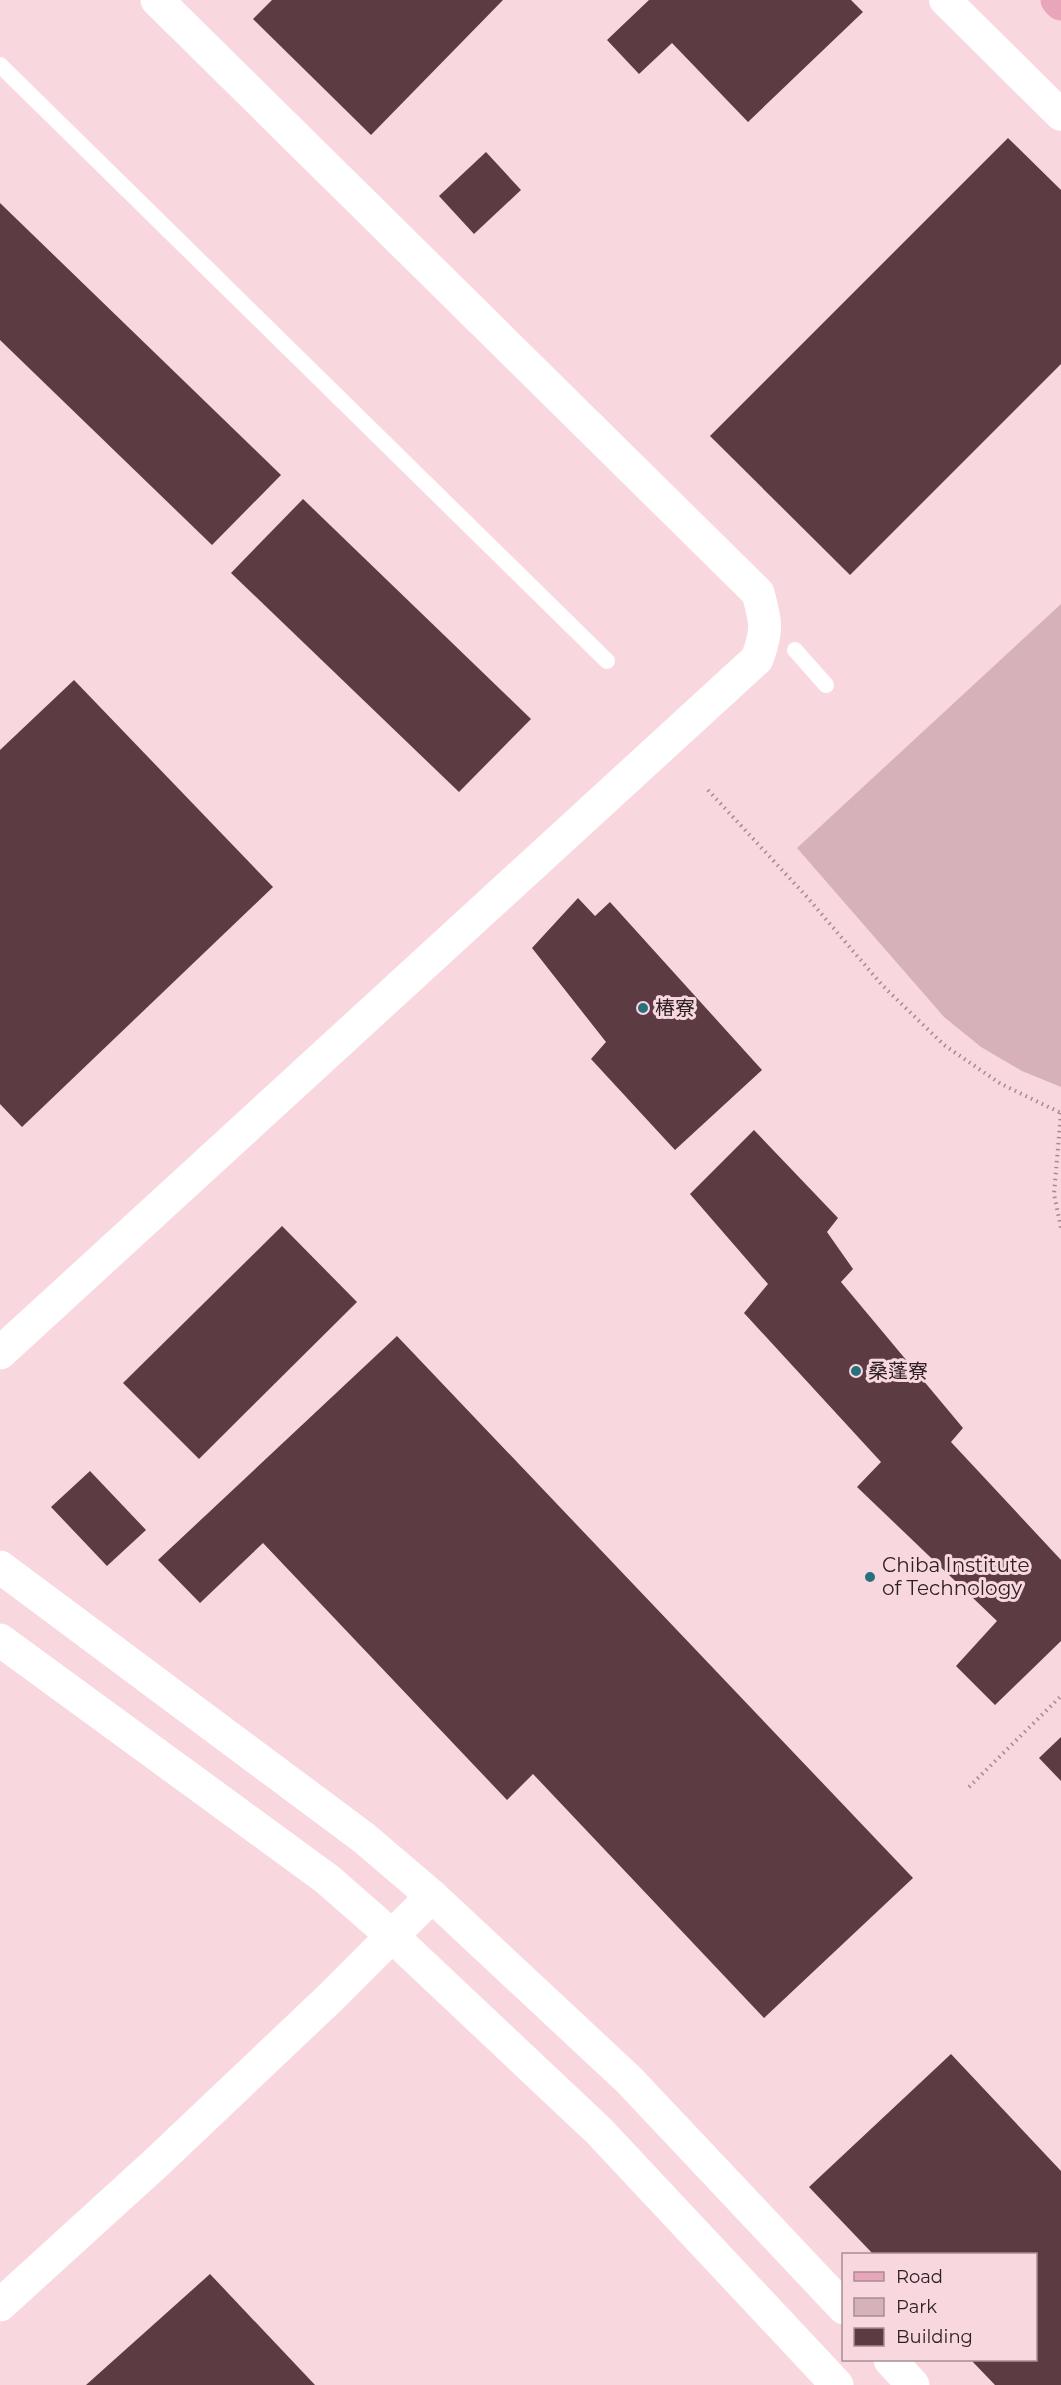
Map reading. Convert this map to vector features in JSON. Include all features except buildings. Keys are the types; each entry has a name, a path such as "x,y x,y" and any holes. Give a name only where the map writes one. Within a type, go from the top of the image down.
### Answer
{"main road":[{"path":"1057,0 1061,4"}],"street":[{"path":"0,1353 757,659 765,636 765,616 758,593 157,0"},
{"path":"945,0 1061,115"},
{"path":"0,1567 364,1838 432,1896 629,2080 842,2307"},
{"path":"0,1640 327,1879 391,1935 599,2131 837,2385"},
{"path":"0,2305 206,2116 330,1998 432,1896"},
{"path":"891,2361 913,2385"}],"lane":[{"path":"0,65 607,661"},
{"path":"795,650 826,685"}],"path":[{"path":"708,790 807,897 882,985 944,1045 1002,1084 1061,1113 1054,1194 1061,1228"},
{"path":"969,1787 1061,1696"}],"green space":[{"path":"1061,604 1061,1087 1022,1071 981,1047 944,1017 797,848"}],"place":[{"name":"椿寮","path":"643,1008"},
{"name":"桑蓬寮","path":"856,1371"},
{"name":"Chiba Institute of Technology","path":"870,1577"}]}
